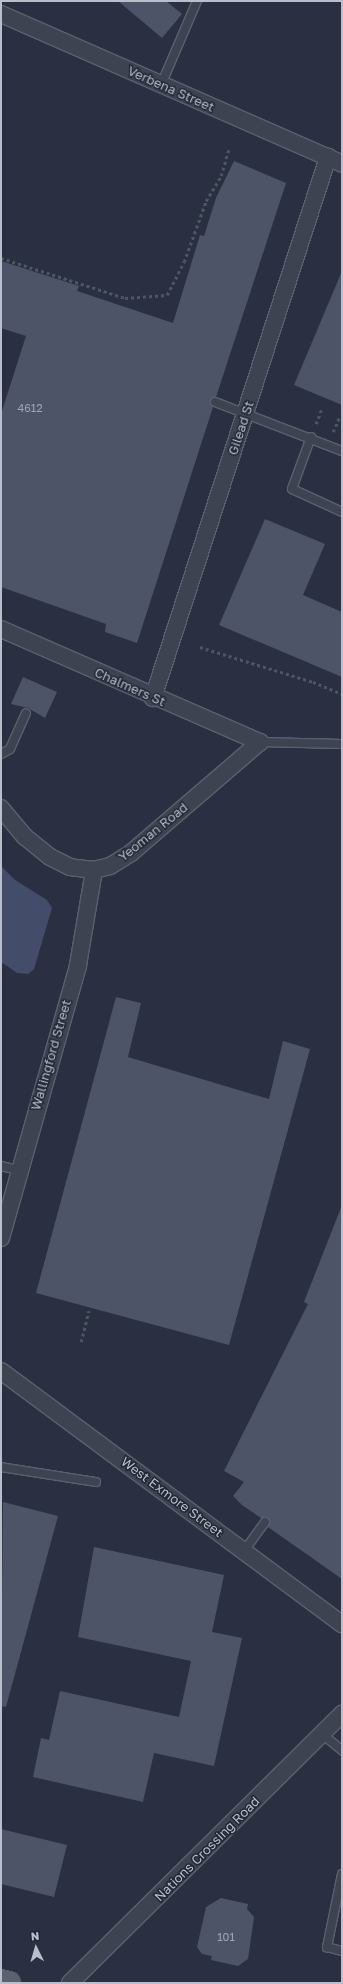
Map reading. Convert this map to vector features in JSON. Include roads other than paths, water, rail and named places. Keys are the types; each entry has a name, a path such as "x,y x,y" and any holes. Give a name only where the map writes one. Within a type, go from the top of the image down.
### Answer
{"main road":[{"path":"1,1981 9,1983"}],"street":[{"name":"Verbena Street","path":"1,14 335,160"},
{"name":"Gilead St","path":"154,698 246,413 335,160"},
{"name":"Chalmers St","path":"1,629 154,698 260,742"},
{"name":"Yeoman Road","path":"1,808 25,837 50,857 70,867 94,870 110,866 131,852 260,742"},
{"name":"Wallingford Street","path":"1,1238 78,965 94,870"},
{"name":"West Exmore Street","path":"1,1371 342,1624"},
{"name":"Nations Crossing Road","path":"70,1983 342,1714"}],"lane":[{"path":"161,85 197,1"},
{"path":"215,402 311,437 342,451"},
{"path":"311,437 292,490 342,512"},
{"path":"1,754 10,749 26,713"},
{"path":"260,742 342,744"},
{"path":"1,1166 19,1170"},
{"path":"1,1467 96,1482"},
{"path":"244,1551 265,1522"},
{"path":"322,1734 342,1750"},
{"path":"342,1876 326,1947 342,1951"}],"water":[{"path":"1,866 15,880 47,900 52,908 34,969 28,974 17,973 1,962"}]}
